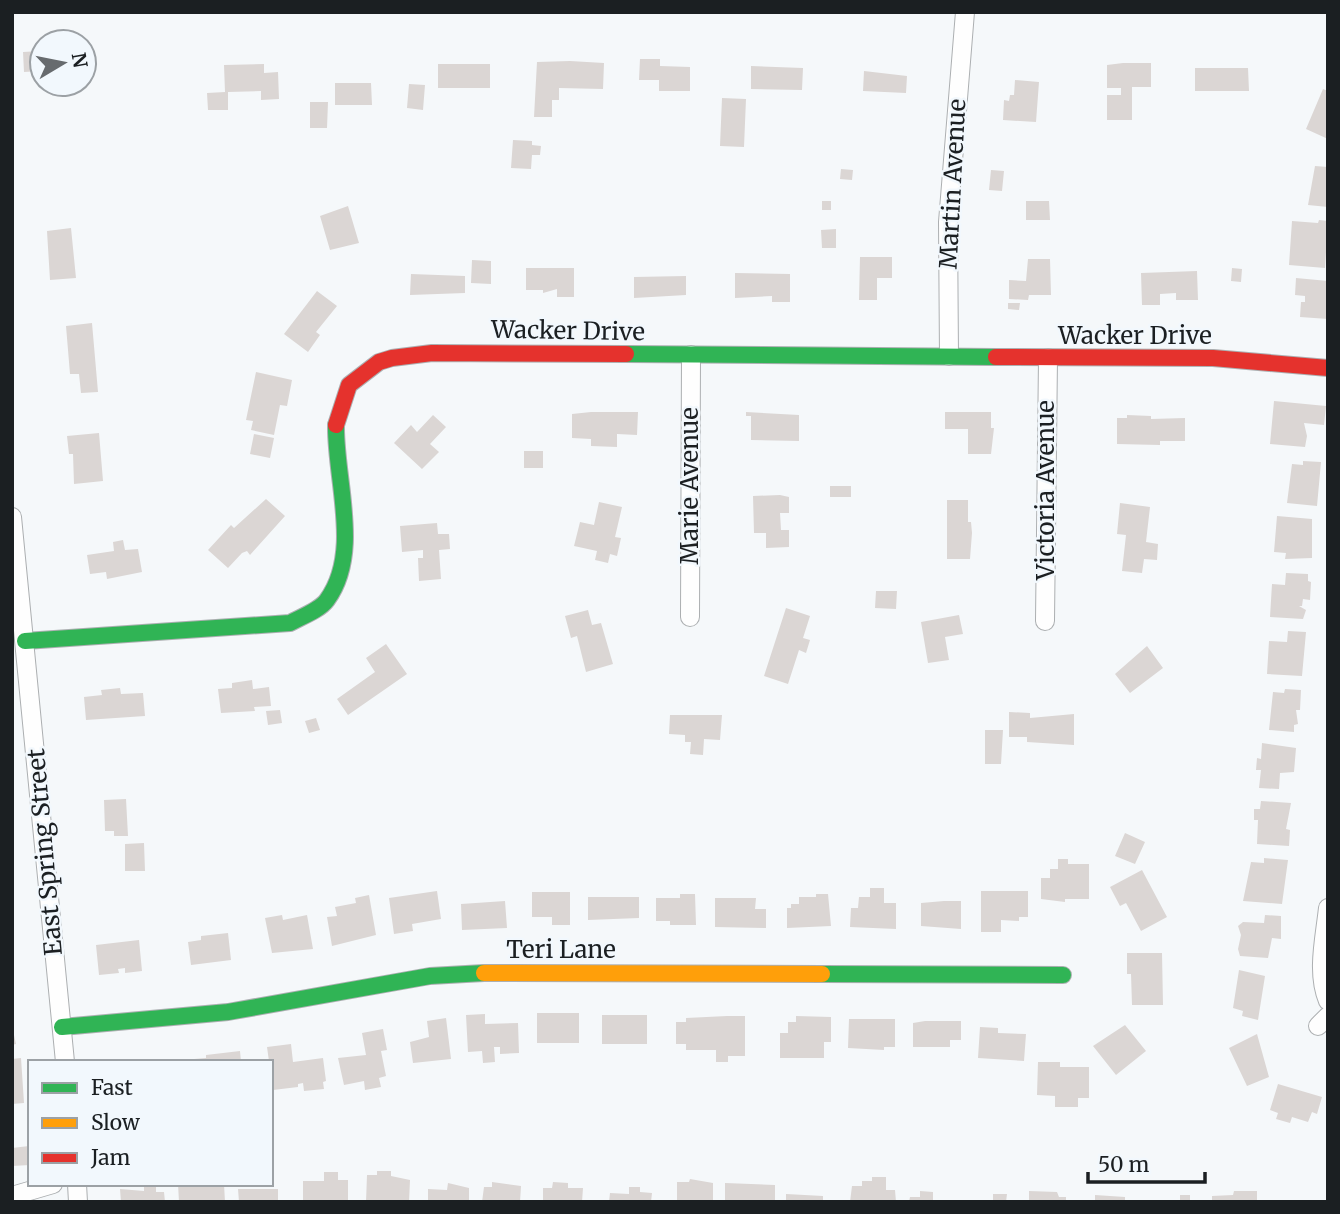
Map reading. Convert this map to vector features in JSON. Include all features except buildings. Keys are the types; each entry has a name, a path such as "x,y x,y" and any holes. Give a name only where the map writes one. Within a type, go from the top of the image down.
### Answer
{"street":[{"name":"Martin Avenue","path":"949,356 948,222 965,12"},
{"name":"Wacker Drive","path":"25,642 290,623 305,618 332,591 341,576 345,555 334,447 338,406 360,373 379,362 432,353 949,356 1213,358 1328,368"},
{"name":"Marie Avenue","path":"690,617 691,355"},
{"name":"Victoria Avenue","path":"1045,621 1048,358"},
{"name":"East Spring Street","path":"12,517 65,1060"},
{"path":"1328,908 1322,968 1323,989 1328,1001"},
{"name":"Teri Lane","path":"62,1027 228,1012 430,976 485,973 1063,975"},
{"path":"12,1196 46,1186"}],"traffic: fast":[{"path":"626,354 996,357"},
{"path":"25,641 290,623 320,607 337,581 345,538 336,425"},
{"path":"62,1027 228,1012 430,976 484,973"},
{"path":"822,974 1063,975"}],"traffic: slow":[{"path":"484,973 822,974"}],"traffic: jam":[{"path":"336,425 349,385 379,362 392,358 432,353 626,354"},
{"path":"996,357 1213,358 1328,368"}]}
